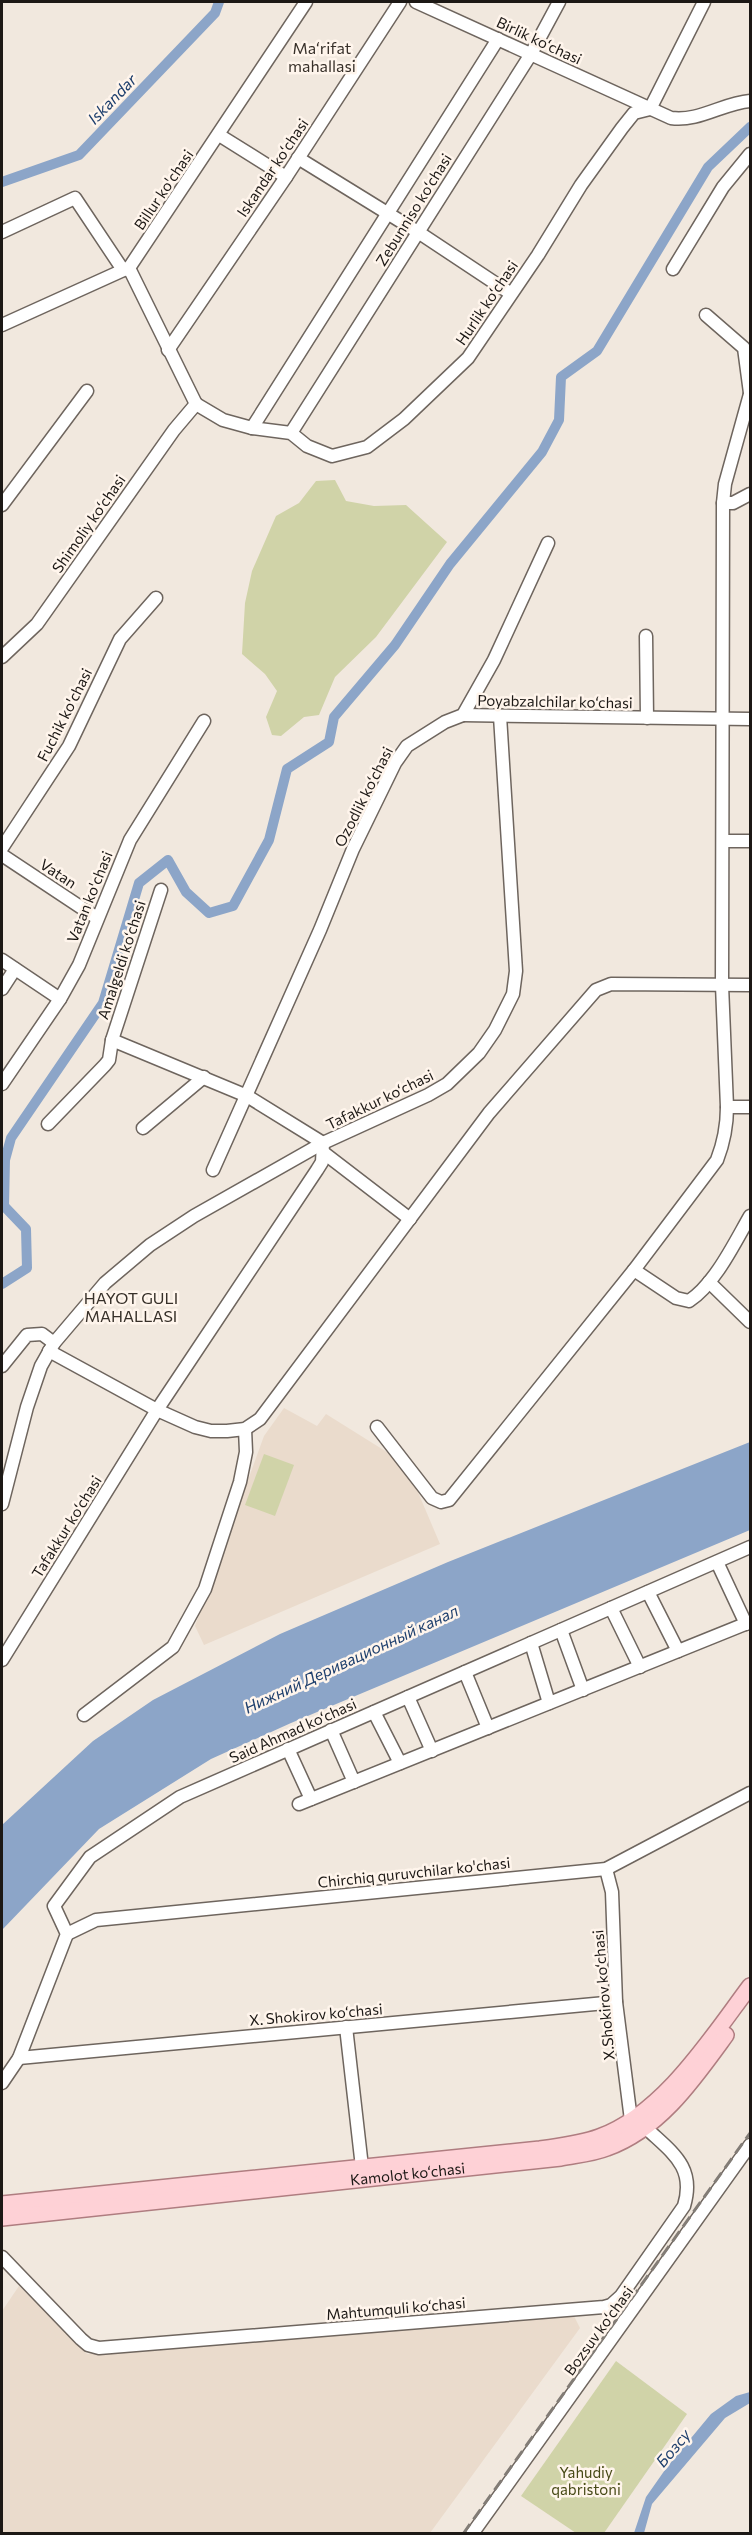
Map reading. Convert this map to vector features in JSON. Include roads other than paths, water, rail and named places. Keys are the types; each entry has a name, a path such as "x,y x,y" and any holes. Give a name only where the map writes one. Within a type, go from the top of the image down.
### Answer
{"main road":[{"path":"2,2204 253,2185 362,2167 564,2146 599,2137 638,2123 653,2103 689,2066 750,1986"},
{"name":"Kamolot ko‘chasi","path":"2,2218 253,2185 561,2158 604,2149 688,2086 750,2003"}],"street":[{"name":"Billur ko'chasi","path":"126,269 219,135 306,2"},
{"name":"Iskandar ko‘chasi","path":"168,350 286,177 400,2"},
{"name":"Birlik ko‘chasi","path":"416,2 671,118 682,120 750,101"},
{"name":"Zebunniso ko‘chasi","path":"291,433 531,54 559,2"},
{"path":"650,109 704,2"},
{"name":"Zebunniso ko‘chasi","path":"252,428 498,39"},
{"name":"Hurlik ko‘chasi","path":"196,404 223,420 252,428 291,433 307,446 332,456 368,447 404,419 468,358 538,255 581,185 622,128 634,113 650,109"},
{"path":"219,135 286,177"},
{"path":"673,269 723,187 750,154"},
{"path":"298,158 418,232 510,293"},
{"path":"2,232 75,198 126,269 196,404"},
{"path":"2,325 126,269"},
{"path":"377,1427 432,1498 441,1502 449,1500 634,1270 717,1160 725,1135 727,1107 722,985 723,504 725,484 747,416 750,393 744,348 706,315"},
{"path":"2,505 87,391"},
{"name":"Shimoliy ko‘chasi","path":"2,657 38,624 174,430 196,404"},
{"path":"723,504 733,503 750,494"},
{"path":"463,715 494,660 548,543"},
{"name":"Fuchik ko'chasi","path":"2,848 69,746 120,639 156,598"},
{"name":"Poyabzalchilar ko‘chasi","path":"646,636 647,718"},
{"name":"Poyabzalchilar ko‘chasi","path":"463,715 750,719"},
{"name":"Ozodlik ko‘chasi","path":"213,1170 320,930 353,849 395,763 407,746 445,722 463,715"},
{"name":"Tafakkur ko‘chasi","path":"2,1660 157,1410 318,1170 323,1148 447,1084 479,1053 507,1008 513,994 516,971 500,716"},
{"name":"Vatan ko'chasi","path":"2,1084 60,999 79,965 130,840 204,721"},
{"path":"723,841 750,841"},
{"name":"Vatan","path":"2,855 97,918"},
{"name":"Amalgeldi ko‘chasi","path":"48,1124 109,1060 112,1040 162,890"},
{"path":"2,960 60,999"},
{"path":"2,989 15,969"},
{"path":"2,1366 27,1335 42,1334 52,1347 157,1410 211,1431 245,1429 260,1419 489,1113 596,990 611,984 750,985"},
{"name":"Amalgeldi ko‘chasi","path":"112,1040 247,1096"},
{"path":"143,1128 204,1077"},
{"path":"247,1096 323,1148 410,1219"},
{"path":"727,1107 750,1107"},
{"path":"2,1504 27,1407 41,1366 52,1347 105,1282 150,1245 194,1216 323,1148"},
{"path":"634,1270 676,1298 690,1301 700,1294 709,1282 750,1216"},
{"path":"737,1239 750,1240"},
{"path":"709,1282 750,1322"},
{"path":"84,1715 173,1647 205,1589 240,1482 246,1452 245,1429"},
{"name":"Said Ahmad ko‘chasi","path":"67,1934 54,1906 90,1857 180,1797 750,1547"},
{"path":"299,1804 748,1623 717,1562"},
{"path":"648,1592 678,1652"},
{"path":"612,1608 640,1667"},
{"path":"561,1630 583,1690"},
{"path":"531,1643 549,1703"},
{"path":"465,1672 488,1728"},
{"path":"408,1697 432,1750"},
{"path":"374,1712 400,1763"},
{"path":"331,1730 354,1782"},
{"path":"288,1749 311,1799"},
{"name":"Chirchiq quruvchilar ko'chasi","path":"67,1934 96,1920 606,1869 750,1793"},
{"name":"X.Shokirov ko‘chasi","path":"606,1869 612,1892 616,2002 638,2123"},
{"path":"2,2083 19,2058 67,1934"},
{"name":"X. Shokirov ko‘chasi","path":"19,2058 616,2002"},
{"path":"346,2027 362,2167"},
{"name":"Mahtumquli ko‘chasi","path":"2,2257 81,2339 88,2345 99,2348 604,2307 611,2305 621,2295 684,2206 687,2196 688,2184 683,2165 638,2123"},
{"name":"Bozsuv ko‘chasi","path":"472,2534 750,2145"}],"water":[{"name":"Нижний Деривационный канал","path":"750,1442 750,1530 291,1723 211,1759 99,1829 2,1930 2,1825 93,1741 153,1700 280,1634 448,1562"},
{"name":"Бозсу","path":"750,2392 750,2403 725,2418 652,2504 644,2533 634,2533 646,2497 667,2467 711,2414 736,2396"}],"waterway":[{"name":"Iskandar","path":"2,182 79,155 215,13 219,2"},
{"path":"2,1284 27,1268 26,1229 4,1206 5,1160 11,1138 103,1003 139,883 168,860 186,892 209,913 233,906 269,840 287,769 329,742 334,717 395,645 450,564 542,452 559,420 561,377 597,351 708,167 750,127"}],"railway":[{"path":"463,2534 750,2133"}],"district":[{"name":"Maʻrifat mahallasi","path":"322,57"},
{"name":"HAYOT GULI MAHALLASI","path":"131,1307"}],"park label":[{"name":"Yahudiy qabristoni","path":"586,2482"}]}
